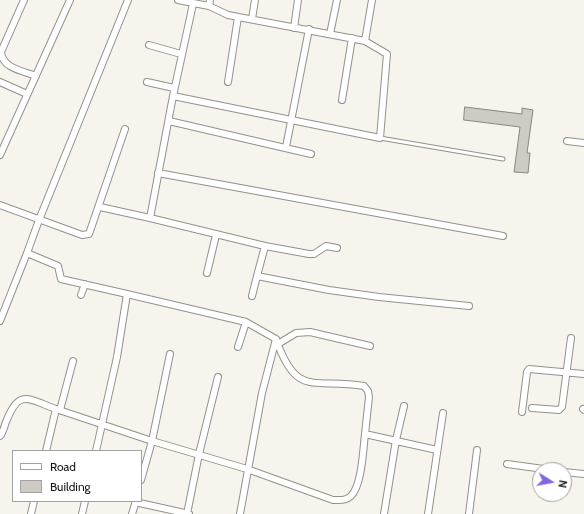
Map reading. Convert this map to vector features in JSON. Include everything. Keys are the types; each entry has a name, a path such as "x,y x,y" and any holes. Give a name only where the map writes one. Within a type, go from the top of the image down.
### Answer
{"street":[{"path":"24,0 1,52 1,58 6,64 36,76"},
{"path":"0,155 70,0"},
{"path":"0,321 128,0"},
{"path":"173,96 380,138 387,54 365,41 309,29 294,28 228,15 209,3 193,4 178,0"},
{"path":"252,19 255,0"},
{"path":"294,28 298,0"},
{"path":"330,34 337,0"},
{"path":"365,41 372,0"},
{"path":"150,218 174,88 193,4"},
{"path":"228,82 238,17"},
{"path":"286,147 309,29"},
{"path":"342,100 352,38"},
{"path":"149,45 181,54"},
{"path":"0,82 27,94"},
{"path":"147,82 174,88"},
{"path":"169,121 312,154"},
{"path":"0,205 39,220 86,235 90,234 125,129"},
{"path":"566,141 584,142"},
{"path":"158,173 503,236"},
{"path":"100,207 216,235 309,254 314,254 326,246 336,248"},
{"path":"207,273 216,235"},
{"path":"252,296 265,246"},
{"path":"0,437 11,410 20,399 25,398 58,410 247,469 333,500 344,500 352,495 358,483 369,397 368,391 364,386 316,383 304,380 292,373 282,356 277,341 246,322 61,279 58,266 27,253"},
{"path":"257,276 365,295 469,306"},
{"path":"81,295 85,284"},
{"path":"96,450 117,357 127,294"},
{"path":"238,347 246,322"},
{"path":"277,341 296,333 310,332 370,346"},
{"path":"532,408 559,410 562,406 572,338"},
{"path":"240,514 262,393 277,341"},
{"path":"142,476 152,440 170,354"},
{"path":"46,450 73,361"},
{"path":"522,412 527,372 529,369 584,374"},
{"path":"139,502 188,514 199,454 218,377"},
{"path":"384,514 396,440 404,406"},
{"path":"428,514 443,413"},
{"path":"365,434 438,450"},
{"path":"469,514 477,450"},
{"path":"507,464 532,467"},
{"path":"572,473 584,474"},
{"path":"31,514 34,502"},
{"path":"82,514 85,502"},
{"path":"132,514 135,502"}],"lane":[{"path":"380,138 504,159"}],"building":[{"path":"465,107 522,114 522,108 533,110 527,153 530,153 528,173 514,172 520,127 464,120"}]}
